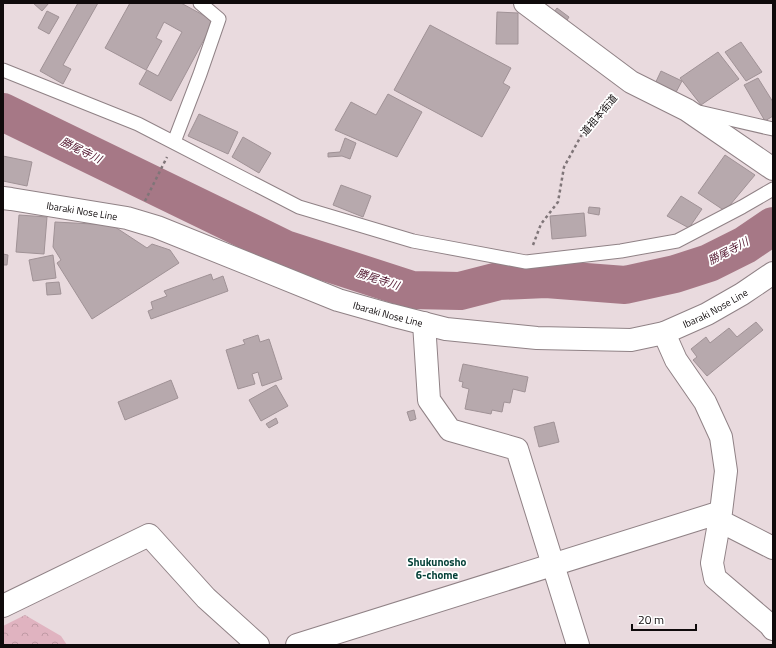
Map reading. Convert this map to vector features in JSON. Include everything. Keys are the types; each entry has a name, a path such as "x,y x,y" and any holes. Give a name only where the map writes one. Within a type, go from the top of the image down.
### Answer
{"street":[{"path":"525,3 631,82 687,110 773,168"},
{"name":"Ibaraki Nose Line","path":"3,198 136,220 157,227 338,300 390,315 446,329 536,338 631,340 664,333 707,314 742,294 773,273"},
{"path":"424,323 429,400 450,430 517,449 578,645"},
{"path":"664,333 676,360 705,402 721,437 726,471 712,563 714,578 773,629"},
{"path":"297,645 553,565 720,517 773,548"},
{"path":"3,606 149,536 206,598 258,645"}],"lane":[{"path":"174,142 219,19 200,3"},
{"path":"3,70 138,124 299,207 413,241 526,262 621,251 677,242 773,189"},
{"path":"687,110 773,129"}],"path":[{"name":"道祖本街道","path":"526,262 541,224 558,202 564,167 581,136 603,113 617,94 631,82"},
{"path":"136,220 174,142"}],"green space":[{"path":"25,615 61,636 67,645 3,645 3,626"}],"building":[{"path":"33,3 49,3 42,11"},
{"path":"78,3 98,3 63,65 71,69 63,84 40,71"},
{"path":"130,3 181,3 214,21 171,101 139,84 147,70 158,76 182,32 164,22 156,38 162,41 146,70 105,48"},
{"path":"557,8 569,17 564,25 551,16"},
{"path":"47,11 59,17 49,34 38,28"},
{"path":"497,12 518,13 518,44 496,44"},
{"path":"430,25 511,68 503,83 510,87 482,137 394,90"},
{"path":"741,42 762,72 746,81 725,52"},
{"path":"718,52 739,79 701,105 680,78"},
{"path":"661,71 682,81 674,96 653,88"},
{"path":"758,78 773,102 773,116 765,121 744,85"},
{"path":"388,94 422,112 397,157 335,130 351,102 376,115"},
{"path":"199,114 238,132 228,154 188,136"},
{"path":"243,137 271,153 259,173 232,157"},
{"path":"345,138 356,143 350,159 342,156 328,157 328,153 340,152"},
{"path":"725,155 755,175 725,211 698,193"},
{"path":"3,156 32,162 27,186 3,181"},
{"path":"341,185 371,196 363,217 333,205"},
{"path":"681,196 702,209 689,228 667,216"},
{"path":"589,207 600,208 599,215 588,213"},
{"path":"584,213 586,236 552,239 550,216"},
{"path":"19,215 47,217 44,254 16,252"},
{"path":"55,222 112,225 147,248 152,244 170,250 179,263 92,319 57,263 61,260 53,247"},
{"path":"3,254 8,255 7,265 3,265"},
{"path":"53,255 56,278 33,281 29,260"},
{"path":"211,274 213,280 223,276 228,291 151,319 148,311 153,309 151,302 167,296 164,291"},
{"path":"59,282 61,294 47,295 46,283"},
{"path":"756,322 763,330 707,376 693,360 697,357 691,349 706,337 710,343 729,328 737,337"},
{"path":"258,335 260,342 269,339 282,379 262,386 258,372 252,374 255,384 238,389 226,350 245,344 243,340"},
{"path":"463,364 528,377 525,392 513,389 510,403 504,402 502,412 492,410 491,414 465,409 469,389 462,387 463,382 459,381"},
{"path":"171,380 178,398 125,420 118,402"},
{"path":"276,385 288,406 261,421 249,400"},
{"path":"414,410 416,419 410,421 407,412"},
{"path":"276,418 278,423 269,428 266,424"},
{"path":"554,422 559,442 539,447 534,427"}],"waterway":[{"name":"勝尾寺川","path":"3,112 285,249 412,290 460,291 499,281 546,279 625,285 675,274 709,263 745,245 773,226"}],"district":[{"name":"Shukunosho 6-chome","path":"437,568"}]}
